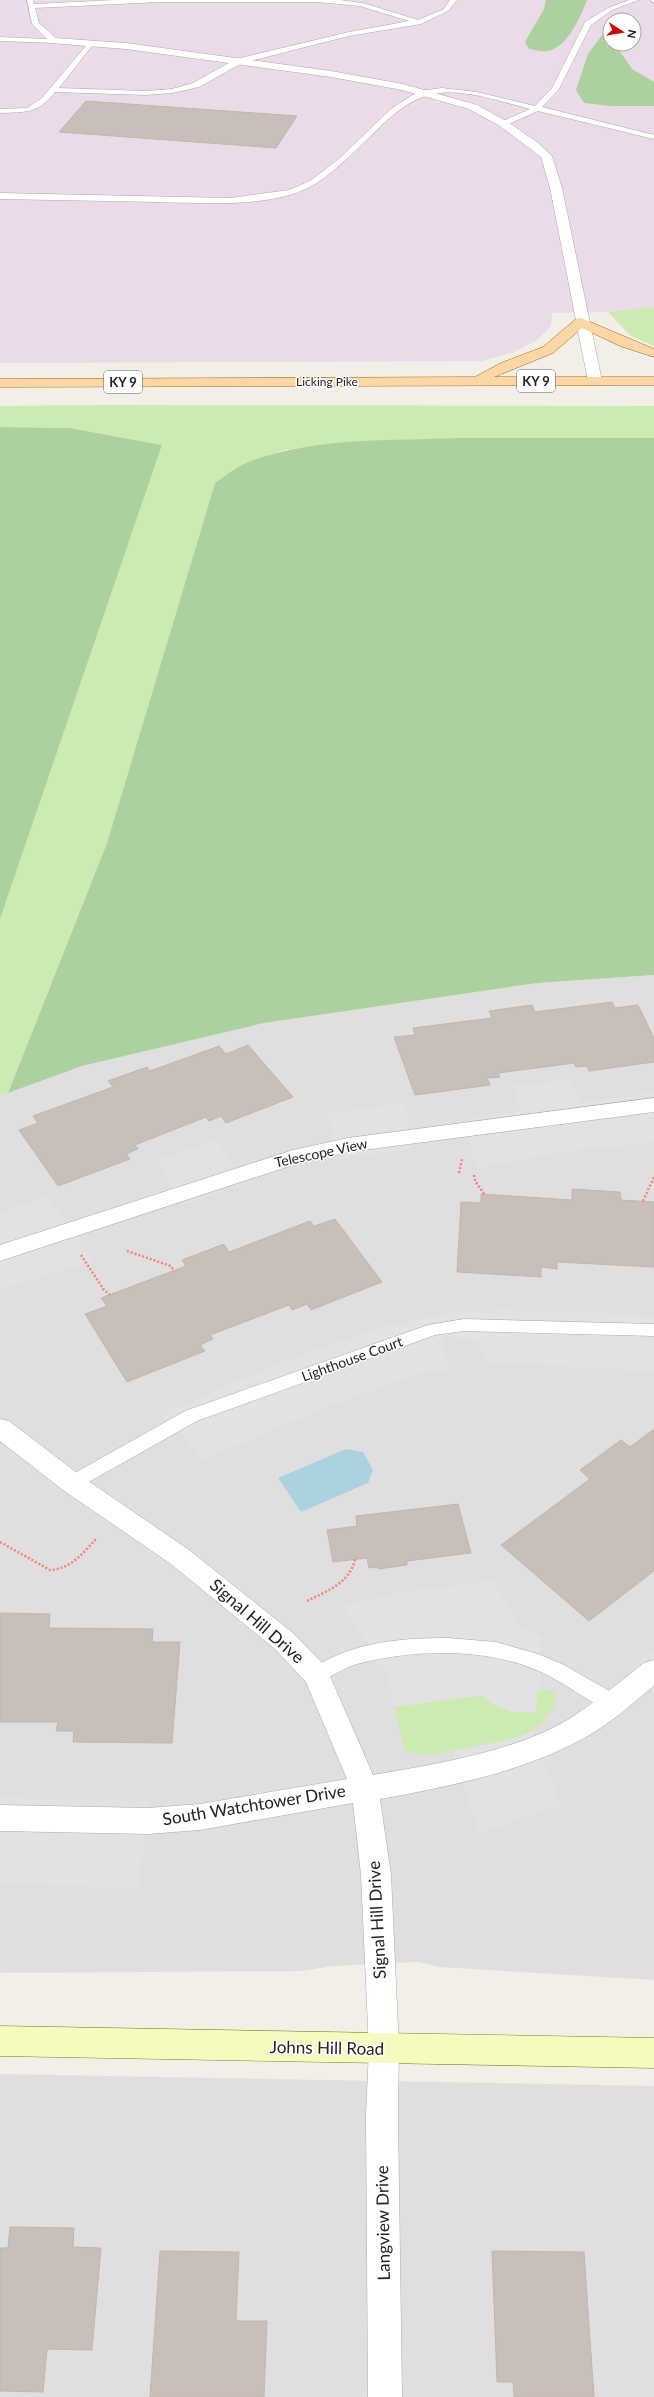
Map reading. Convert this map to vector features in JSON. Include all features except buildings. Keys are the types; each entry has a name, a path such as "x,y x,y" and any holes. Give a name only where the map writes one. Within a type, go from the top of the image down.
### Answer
{"main road":[{"path":"476,382 506,366 531,358 548,350 581,322 625,343 654,354"},
{"name":"Licking Pike","path":"0,383 654,381"},
{"name":"Johns Hill Road","path":"0,2041 654,2053"}],"street":[{"path":"54,41 133,46 331,74 422,93 473,107 504,124 534,145 546,156 556,188 581,322 595,381"},
{"name":"Telescope View","path":"0,1253 292,1157 348,1145 654,1105"},
{"name":"Signal Hill Drive","path":"0,1428 72,1483 180,1557 238,1602 284,1641 316,1674 365,1788 376,1875 384,2049"},
{"name":"South Watchtower Drive","path":"0,1818 148,1821 200,1817 435,1777 502,1760 547,1744 583,1725 654,1671"},
{"name":"Langview Drive","path":"384,2049 382,2123 385,2397"}],"lane":[{"path":"54,41 36,24 31,3 160,0 333,1 361,4 418,22"},
{"path":"53,90 146,93 172,91 196,85 239,61 349,34 418,22 446,10 454,0"},
{"path":"504,124 536,109 555,90 588,24 610,9 636,0"},
{"path":"0,39 54,41"},
{"path":"0,111 29,110 46,100 90,43"},
{"path":"0,196 231,201 291,192 313,183 343,160 395,110 422,93 442,90 477,94 654,137"},
{"name":"Lighthouse Court","path":"72,1483 191,1416 434,1329 464,1325 654,1330"},
{"path":"316,1674 356,1656 393,1648 448,1646 491,1650 538,1662 613,1703"}],"path":[{"path":"474,1175 475,1181 486,1195"},
{"path":"643,1201 654,1177"},
{"path":"65,1232 104,1290 110,1294"},
{"path":"127,1251 171,1266 174,1270"},
{"path":"0,1542 50,1570 56,1571 78,1558 98,1537"},
{"path":"307,1601 347,1579 354,1569 355,1559"}],"shaded area":[{"path":"0,0 654,0 654,307 608,312 552,313 551,326 537,340 512,353 482,361 0,363"},
{"path":"654,975 654,1980 440,1967 418,1962 333,1966 302,1971 0,1973 0,1096 82,1066 264,1023 537,983"},
{"path":"570,1080 582,1102 654,1093 654,1142 560,1152 477,1168 462,1120 520,1111 513,1085"},
{"path":"405,1102 413,1149 341,1158 326,1114"},
{"path":"217,1140 246,1183 184,1204 156,1160"},
{"path":"48,1197 92,1261 3,1289 0,1286 0,1212"},
{"path":"502,1310 654,1315 654,1371 486,1362 477,1342 461,1338 448,1337 444,1340 444,1348 450,1369 411,1376 322,1409 202,1460 165,1413 279,1363 379,1328 445,1314"},
{"path":"493,1581 520,1626 541,1637 541,1690 537,1692 536,1712 512,1712 490,1703 483,1695 394,1707 388,1676 342,1605 403,1592"},
{"path":"654,1652 654,1693 626,1672"},
{"path":"532,1730 560,1805 479,1833 453,1751 499,1742 527,1734"},
{"path":"0,1798 149,1801 139,1888 0,1884"},
{"path":"0,2074 654,2086 654,2397 0,2397"}],"green space":[{"path":"546,0 587,0 577,22 567,38 561,44 555,49 548,51 529,49 525,42 544,9"},
{"path":"602,35 602,52 620,52 632,69 654,82 654,106 610,106 584,103 576,90 588,54"},
{"path":"654,307 654,346 631,336 608,312"},
{"path":"0,406 654,406 654,438 456,438 351,442 285,450 244,464 215,483 107,843 8,1093 0,1096 0,919 162,445 70,428 0,427"},
{"path":"0,427 70,428 162,445 0,919"},
{"path":"456,438 654,438 654,975 537,983 264,1023 82,1066 8,1093 107,843 215,483 246,463 271,455 323,444 376,440"},
{"path":"541,1690 552,1690 556,1696 553,1709 544,1721 527,1734 499,1742 431,1755 405,1752 394,1707 483,1695 536,1712 537,1692"}],"water":[{"path":"346,1449 363,1452 373,1470 368,1483 301,1512 278,1478"}]}
